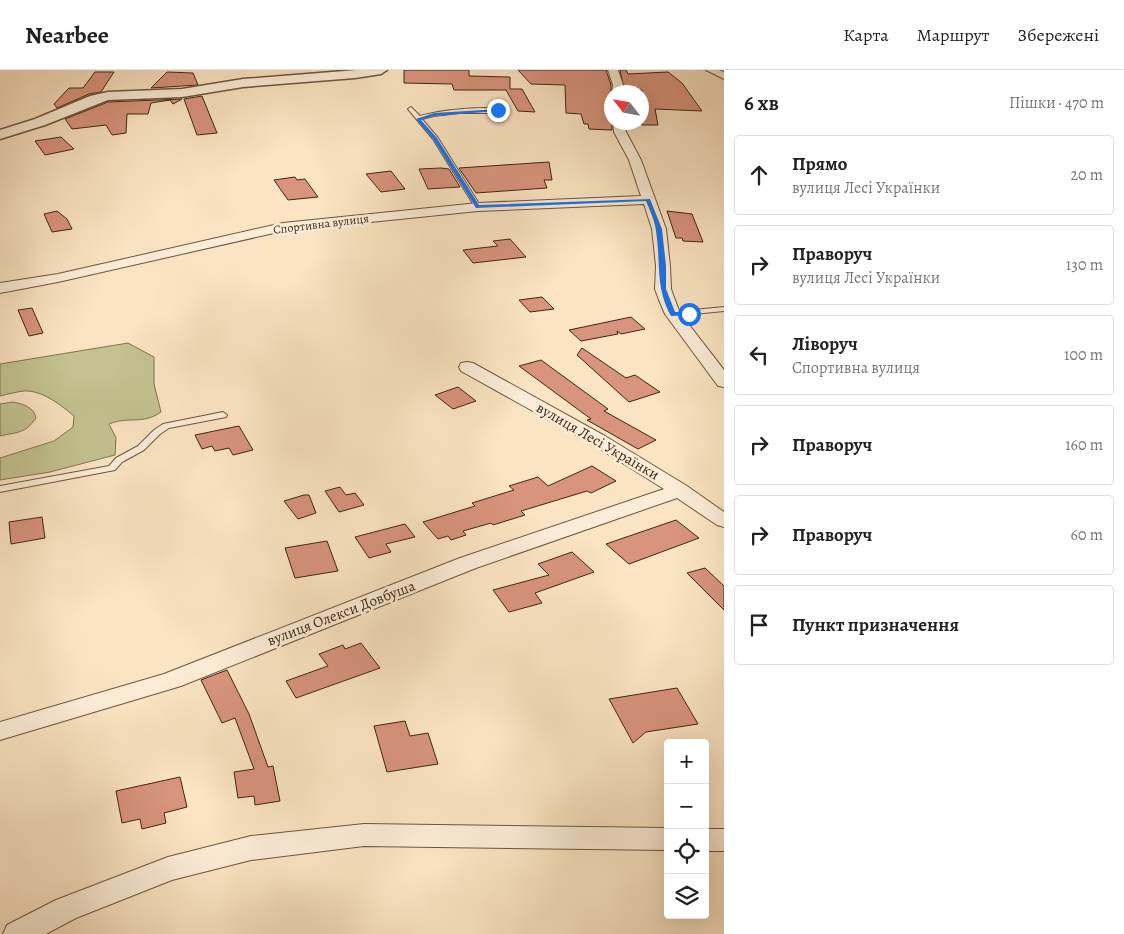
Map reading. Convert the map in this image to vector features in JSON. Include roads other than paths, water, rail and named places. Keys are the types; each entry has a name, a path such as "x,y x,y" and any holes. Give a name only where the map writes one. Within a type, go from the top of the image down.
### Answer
{"street":[{"path":"0,135 40,122 95,99 108,96 182,93 243,84 381,70"},
{"path":"613,70 618,85"},
{"path":"711,70 724,76"},
{"path":"620,130 635,160 659,229 663,266 663,289 673,314 724,382"},
{"name":"Спортивна вулиця","path":"0,288 58,278 283,228 478,207 648,200"},
{"name":"вулиця Лесі Українки","path":"467,367 572,424 680,490 724,521"},
{"name":"вулиця Олекси Довбуша","path":"0,731 172,680 468,563 680,490"},
{"path":"18,934 66,909 168,869 251,848 364,834 664,839"},
{"path":"709,840 724,840"}],"lane":[{"path":"411,109 435,138 478,207"},
{"path":"418,119 443,113 502,110"},
{"path":"673,314 724,309"},
{"path":"0,489 112,468 118,460 141,448 166,426 223,415"}]}
